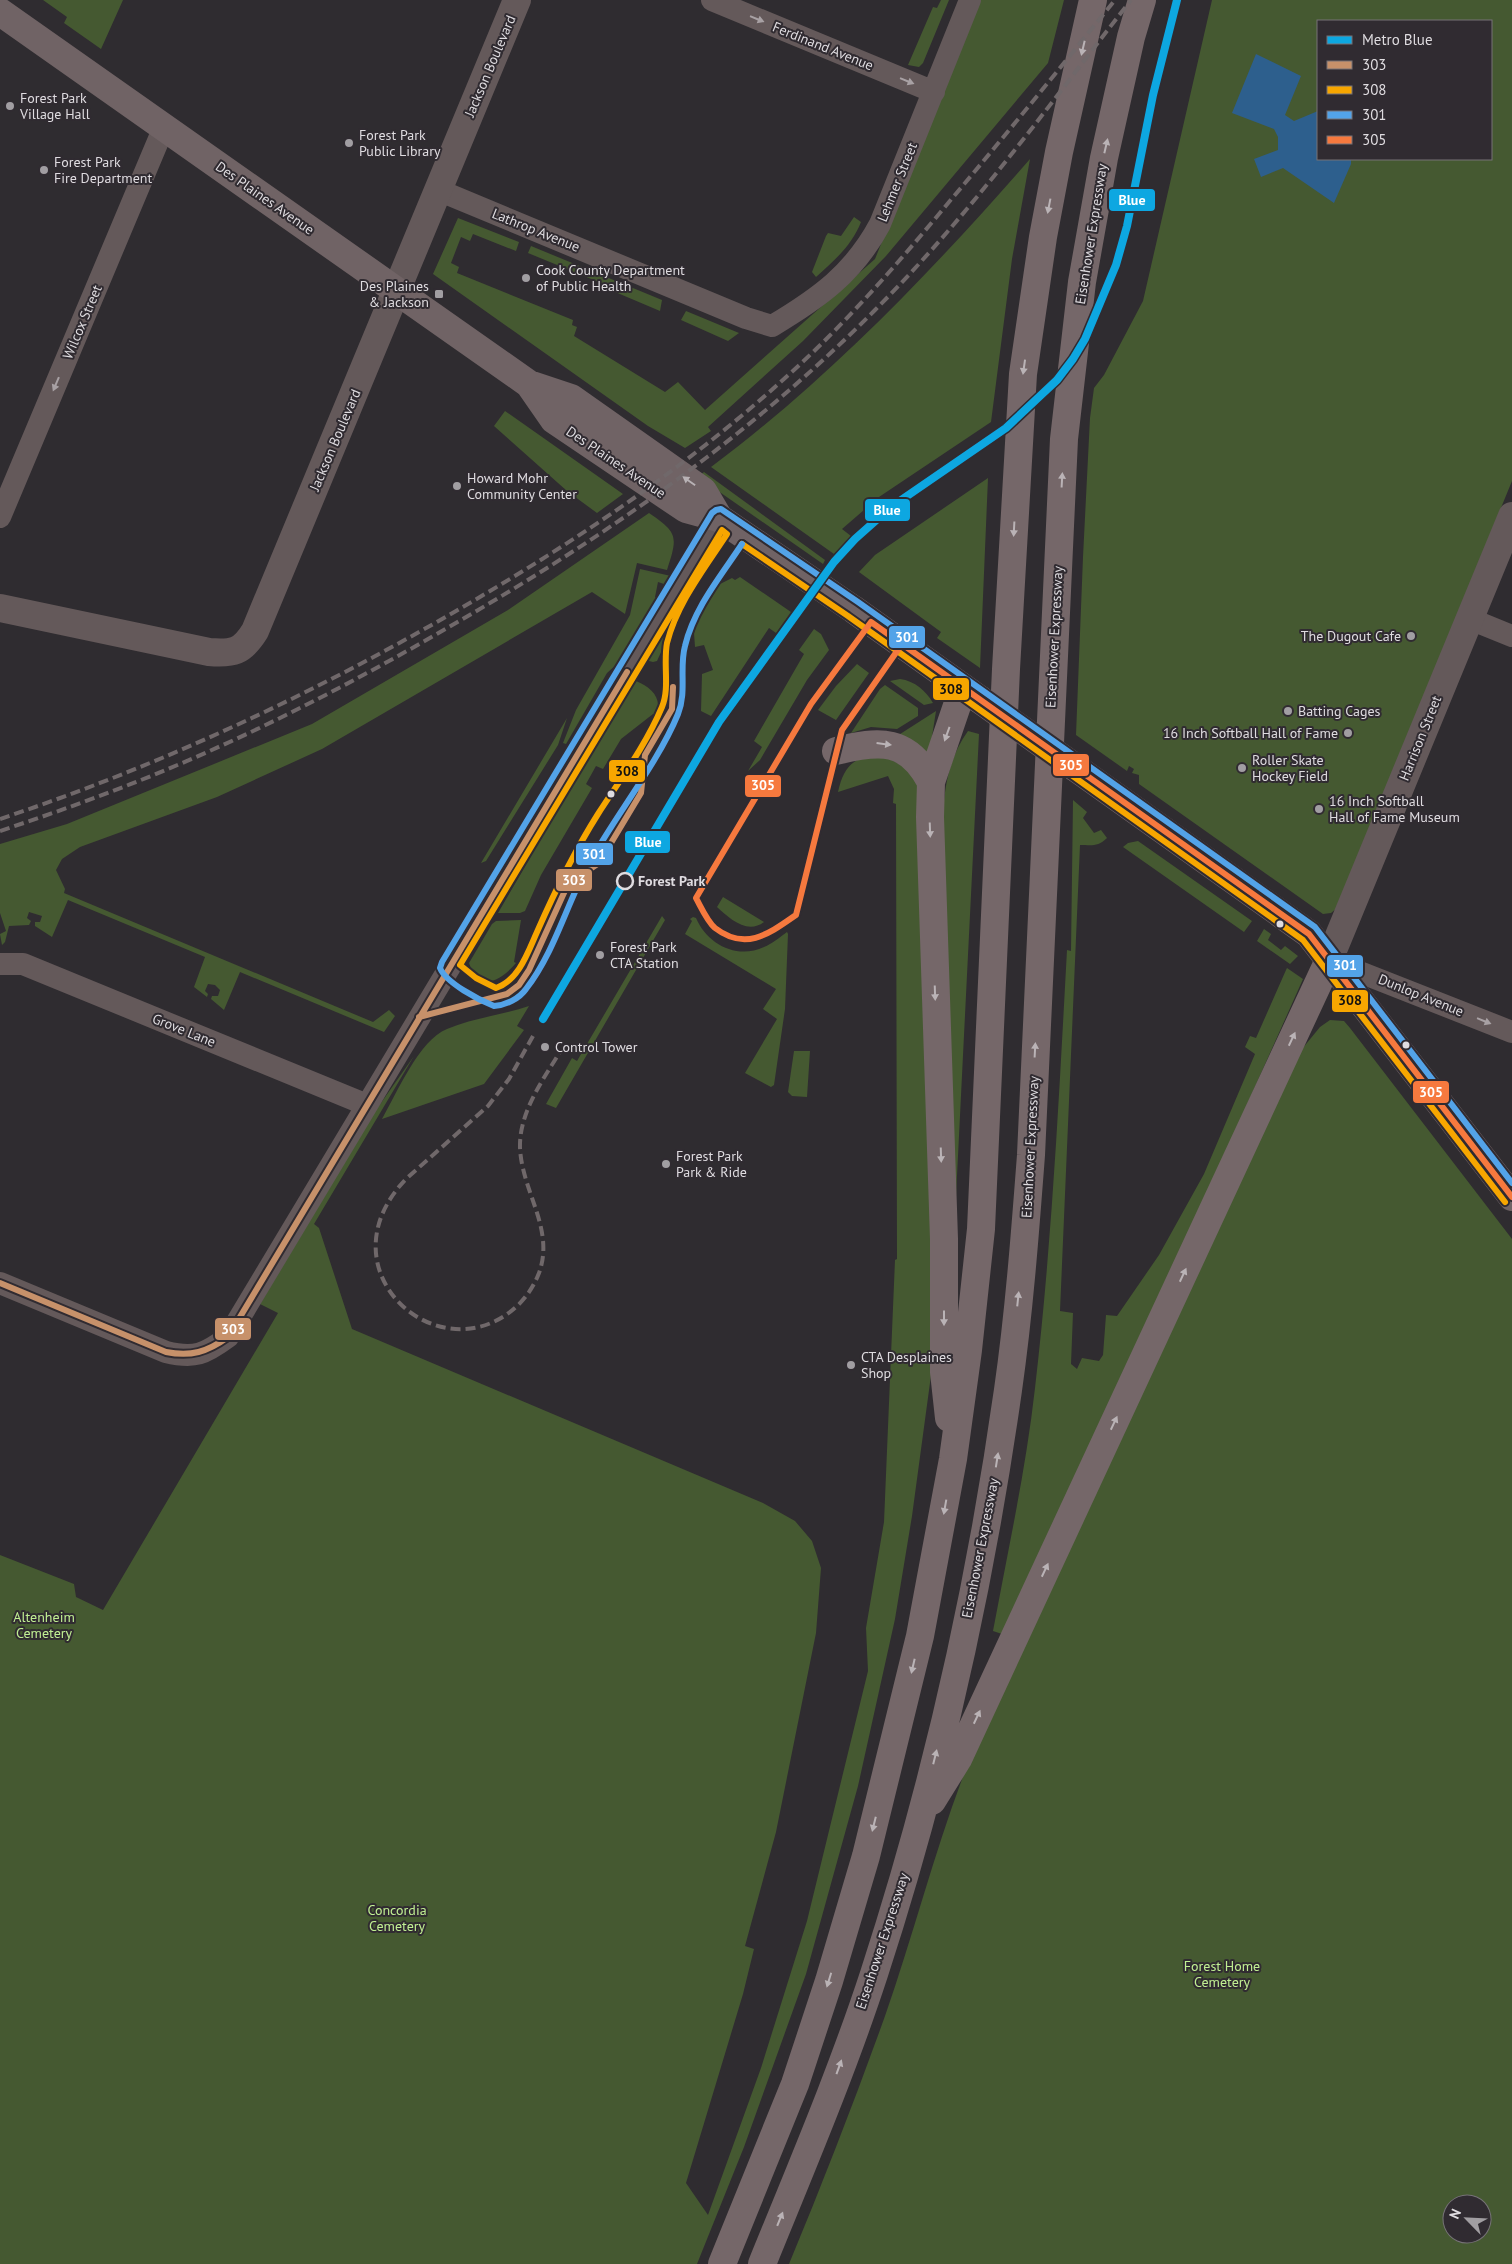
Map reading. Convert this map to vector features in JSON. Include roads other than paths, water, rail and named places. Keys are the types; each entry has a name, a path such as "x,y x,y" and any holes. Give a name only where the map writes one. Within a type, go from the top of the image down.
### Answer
{"highway":[{"path":"722,2264 795,2084 829,1981 866,1856 920,1636 953,1459 968,1350 981,1229 1006,669 1023,374 1044,227 1093,0"},
{"name":"Eisenhower Expressway","path":"762,2264 820,2120 873,1975 919,1821 955,1679 982,1546 1008,1389 1024,1243 1030,1155 1064,439 1082,282 1104,158 1131,37 1142,0"},
{"path":"953,1459 944,1372 944,1239 930,827 931,782 971,694"},
{"path":"836,751 862,744 879,743 892,745 907,752 923,767 931,782"},
{"path":"919,1821 958,1759 1329,960"}],"main road":[{"name":"Des Plaines Avenue","path":"0,12 529,384 571,398 703,491 719,518 853,609 1309,934 1512,1197"}],"street":[{"name":"Jackson Boulevard","path":"0,608 209,652 225,653 238,650 248,643 255,631 517,0"},
{"name":"Ferdinand Avenue","path":"712,0 934,92"},
{"name":"Lehmer Street","path":"772,326 808,304 840,279 869,245 880,224 970,0"},
{"name":"Wilcox Street","path":"0,517 164,127"},
{"name":"Lathrop Avenue","path":"438,190 746,318 772,326"},
{"name":"Harrison Street","path":"1329,960 1512,516"},
{"path":"0,1283 166,1352 184,1357 199,1355 212,1349 228,1337 719,518"},
{"path":"1470,619 1512,636"},
{"name":"Dunlop Avenue","path":"1329,960 1512,1032"},
{"name":"Grove Lane","path":"0,964 23,964 367,1105"}],"water":[{"path":"1256,54 1301,76 1285,115 1294,121 1317,111 1317,160 1351,160 1334,203 1283,168 1261,177 1254,159 1278,150 1278,137 1274,129 1232,113"}],"railway":[{"path":"0,819 118,776 233,727 290,700 456,611 550,554 641,493 729,426 770,391 811,354 865,299 916,242 1115,0"},
{"path":"0,831 85,802 168,769 253,731 337,689 500,597 551,566 649,500 743,429 788,391 875,310 910,274 1008,159 1131,0"},
{"path":"533,1036 509,1079 488,1106 406,1179 383,1213 376,1247 382,1278 400,1303 424,1321 454,1329 486,1325 516,1307 535,1283 543,1257 543,1241 541,1226 522,1164 521,1135 527,1110 560,1052"}],"metro line":[{"name":"Blue","path":"543,1019 719,722 834,562 855,539 891,507 1006,428 1057,380 1073,359 1085,339 1116,265 1127,226 1153,95 1177,0"}],"place":[{"name":"Forest Park Village Hall","path":"10,106"},
{"name":"Forest Park Public Library","path":"349,143"},
{"name":"Forest Park Fire Department","path":"44,170"},
{"name":"Cook County Department of Public Health","path":"526,278"},
{"name":"Des Plaines & Jackson","path":"439,294"},
{"name":"Howard Mohr Community Center","path":"457,486"},
{"name":"The Dugout Cafe","path":"1411,636"},
{"name":"Batting Cages","path":"1288,711"},
{"name":"16 Inch Softball Hall of Fame","path":"1348,733"},
{"name":"Roller Skate Hockey Field","path":"1242,768"},
{"name":"16 Inch Softball Hall of Fame Museum","path":"1319,809"},
{"name":"Forest Park","path":"625,881"},
{"name":"Forest Park CTA Station","path":"600,955"},
{"name":"Control Tower","path":"545,1047"},
{"name":"Forest Park Park & Ride","path":"666,1164"},
{"name":"CTA Desplaines Shop","path":"851,1365"}],"park label":[{"name":"Altenheim Cemetery","path":"44,1625"},
{"name":"Concordia Cemetery","path":"397,1918"},
{"name":"Forest Home Cemetery","path":"1222,1974"}]}
